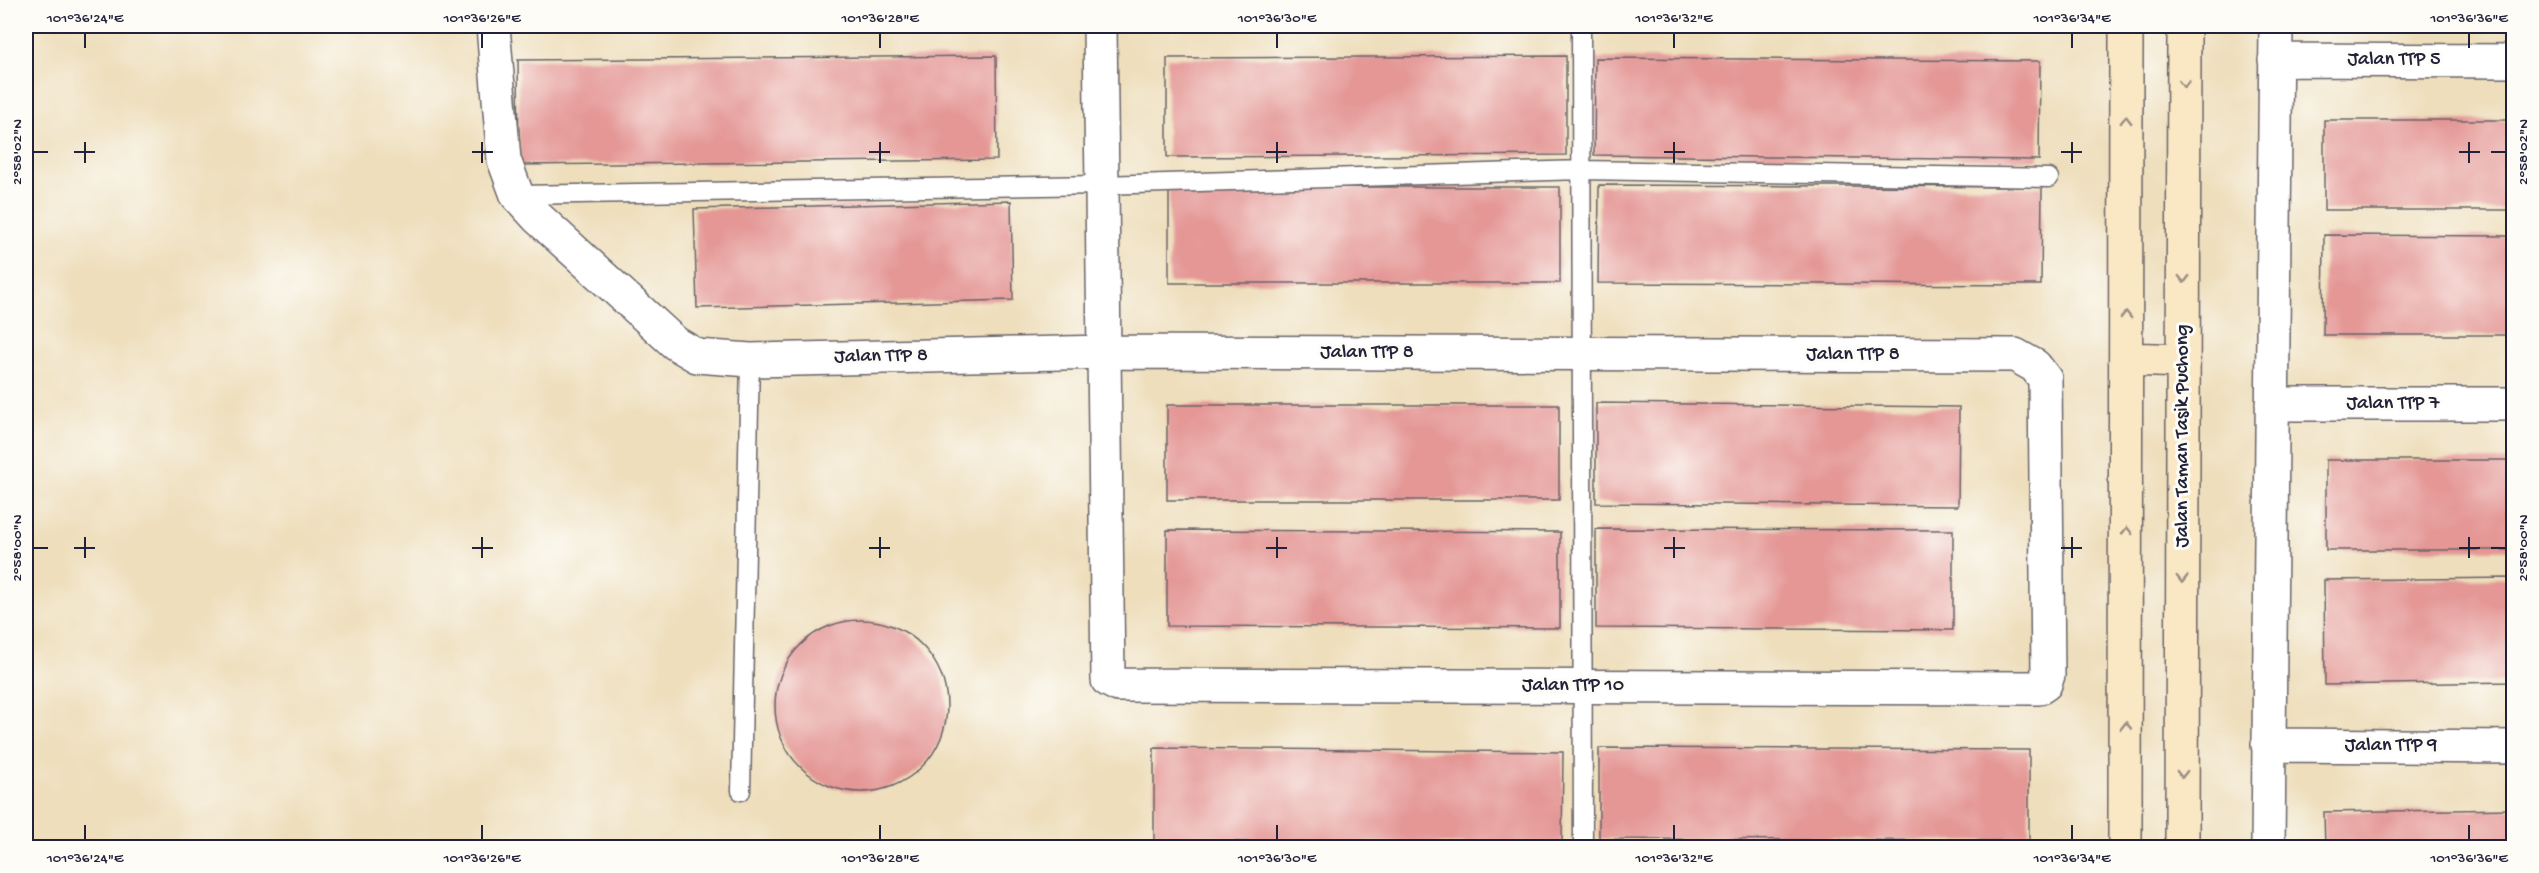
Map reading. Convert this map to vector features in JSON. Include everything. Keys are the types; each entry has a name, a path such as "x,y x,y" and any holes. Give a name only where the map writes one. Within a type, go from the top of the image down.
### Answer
{"street":[{"path":"493,26 504,160 517,195"},
{"path":"1100,26 1104,352"},
{"path":"2126,26 2126,848"},
{"name":"Jalan Taman Tasik Puchong","path":"2182,848 2184,26"},
{"path":"2268,848 2276,26"},
{"name":"Jalan TTP 5","path":"2275,60 2514,61"},
{"name":"Jalan TTP 8","path":"517,195 537,217 675,343 697,356 750,360 1104,352 2015,355 2035,366 2045,379 2048,675 2045,684 2039,688"},
{"name":"Jalan TTP 10","path":"1104,352 1108,680 1118,685 2039,688"},
{"path":"2127,359 2183,361"},
{"name":"Jalan TTP 7","path":"2272,404 2514,404"},
{"name":"Jalan TTP 9","path":"2268,745 2514,747"}],"lane":[{"path":"1581,26 1583,848"},
{"path":"517,195 1102,184 1581,170 2049,178"},
{"path":"741,791 750,360"}],"building":[{"path":"996,56 997,160 519,165 518,60"},
{"path":"1566,56 1566,155 1167,157 1167,58"},
{"path":"1595,58 2040,61 2039,160 1594,155"},
{"path":"2324,120 2514,120 2514,210 2324,210"},
{"path":"1599,185 2042,187 2041,285 1598,283"},
{"path":"1169,187 1560,187 1560,283 1169,283"},
{"path":"1011,201 1013,300 697,308 694,209"},
{"path":"2324,235 2514,236 2514,335 2323,335"},
{"path":"1596,403 1959,407 1958,506 1596,503"},
{"path":"1167,405 1559,405 1559,500 1167,500"},
{"path":"2326,460 2514,460 2514,550 2326,550"},
{"path":"1596,529 1953,530 1953,630 1596,628"},
{"path":"1167,530 1560,532 1560,628 1167,626"},
{"path":"2514,578 2514,682 2325,685 2324,580"},
{"path":"861,620 894,627 909,635 921,646 932,658 940,673 947,706 940,739 932,754 921,766 909,777 894,785 861,792 828,785 813,777 801,766 790,754 782,739 775,706 782,673 790,658 801,646 813,635 828,627"},
{"path":"1154,748 1563,752 1562,845 1154,841"},
{"path":"1599,748 2029,750 2029,841 1599,839"},
{"path":"2514,809 2514,848 2325,848 2324,812"}]}
